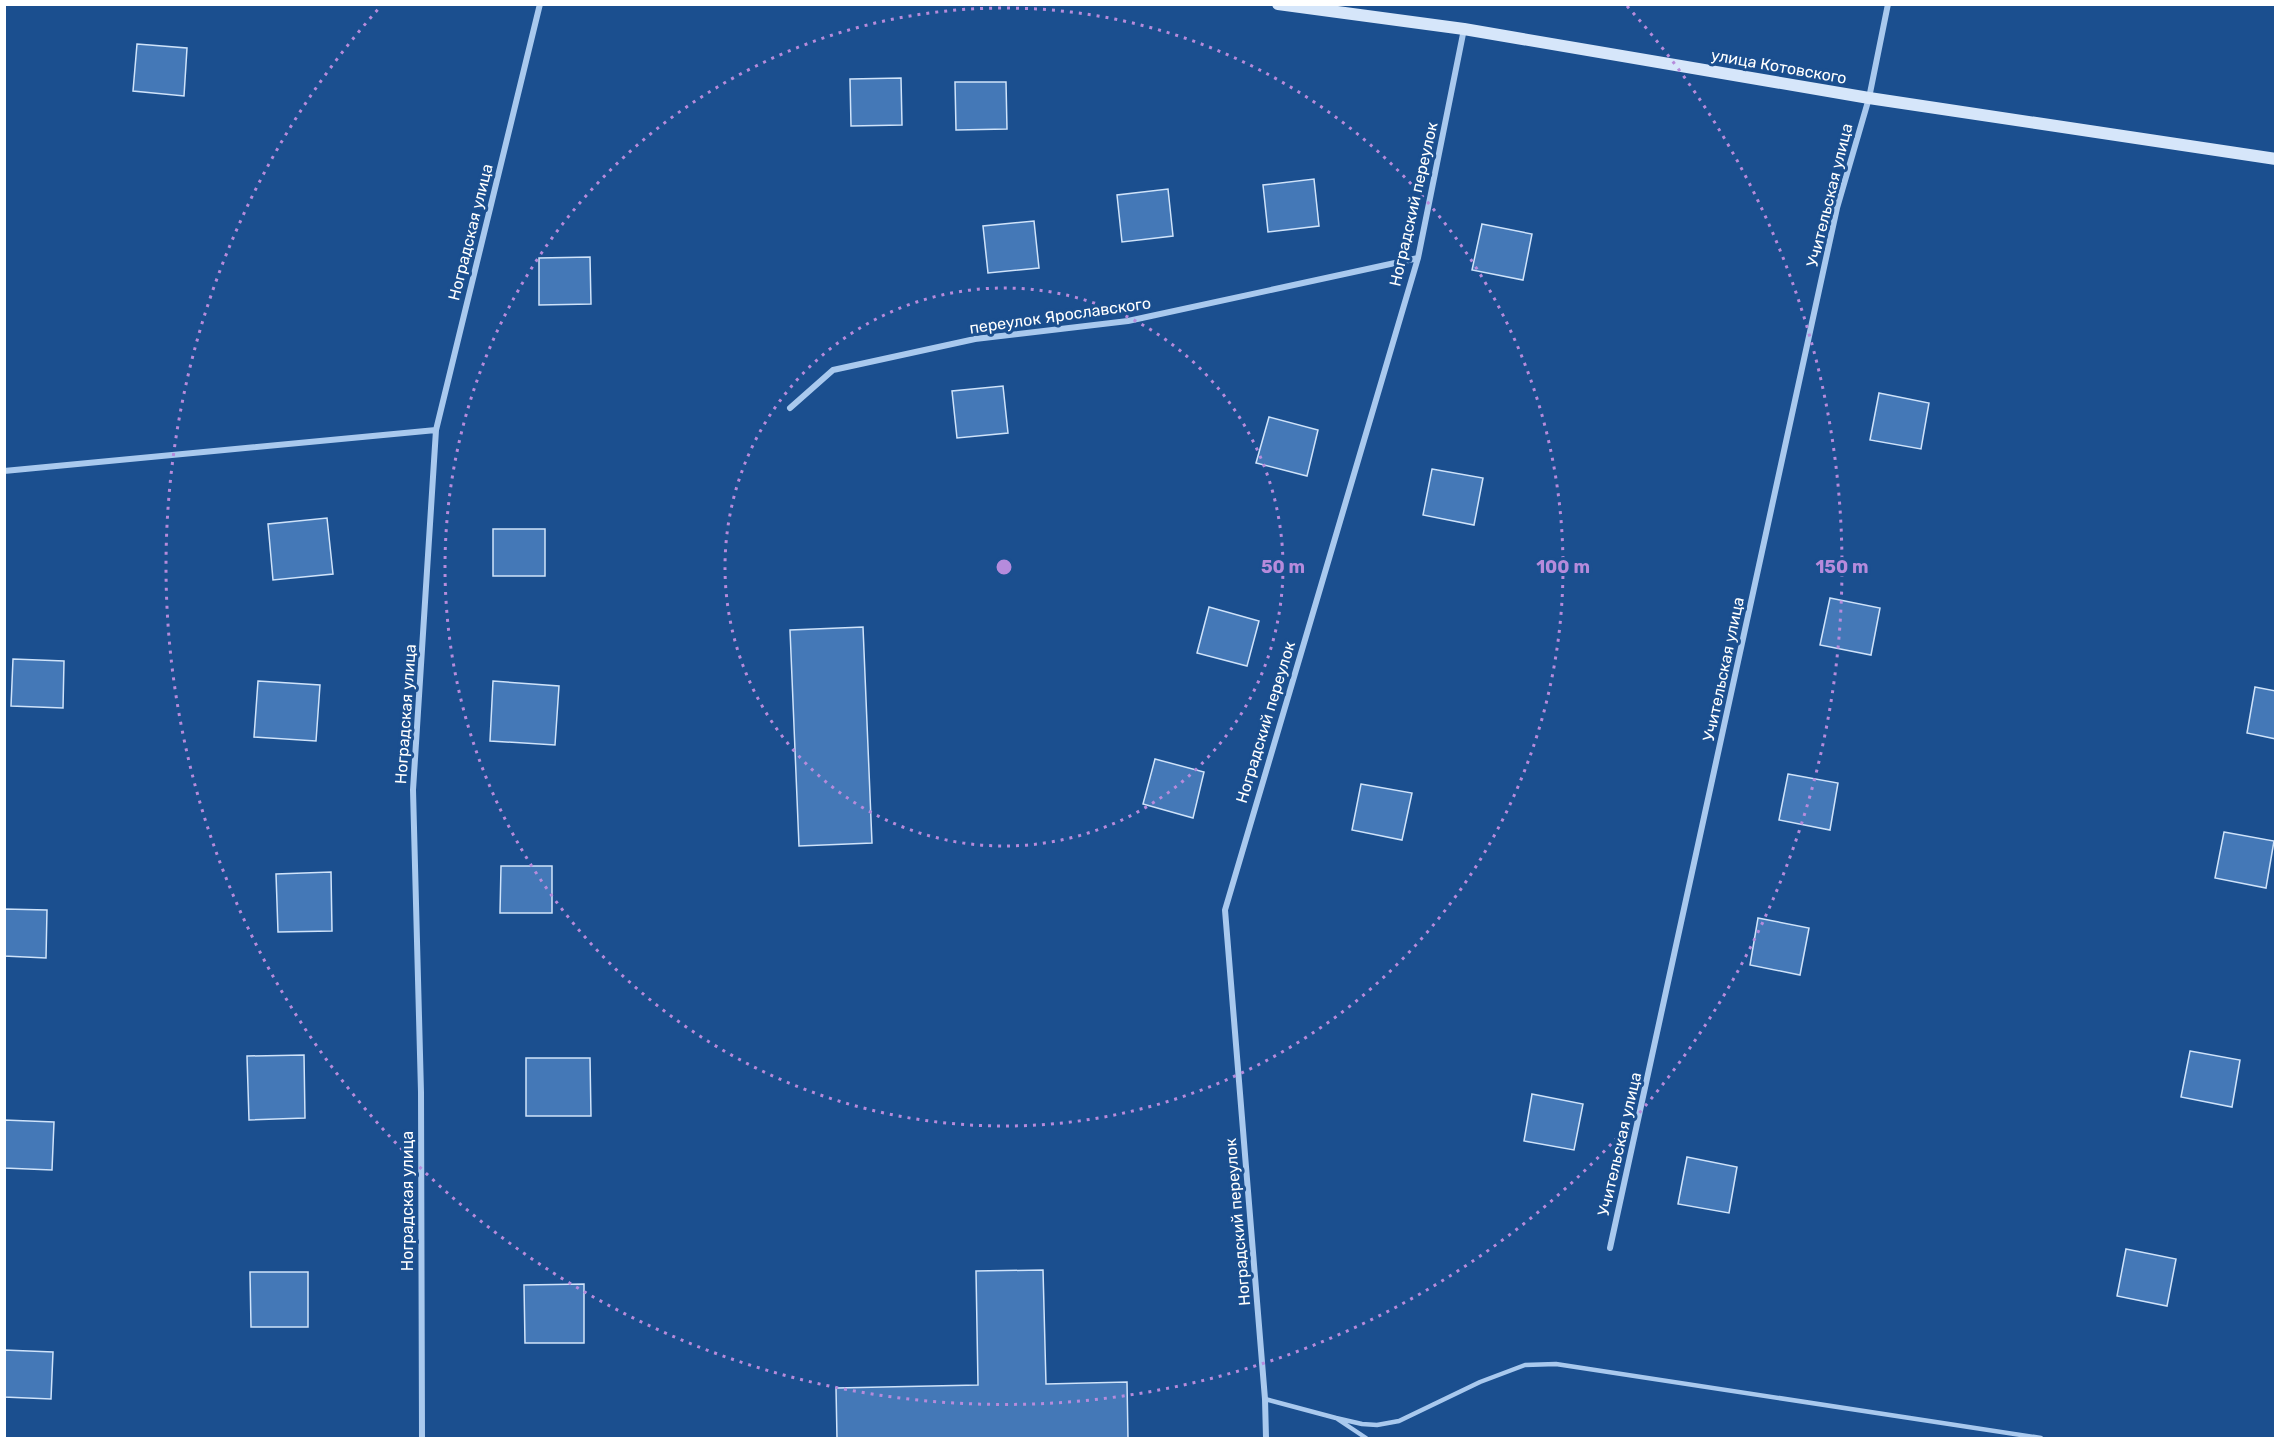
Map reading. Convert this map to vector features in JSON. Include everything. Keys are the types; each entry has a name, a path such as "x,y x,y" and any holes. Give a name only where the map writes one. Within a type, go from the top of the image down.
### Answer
{"main road":[{"name":"улица Котовского","path":"1278,4 1464,29 1869,98 2276,159"}],"street":[{"name":"Ноградская улица","path":"422,1438 421,1092 413,790 436,429 540,4"},
{"name":"Учительская улица","path":"1610,1248 1837,208 1869,98 1888,4"},
{"name":"Ноградский переулок","path":"1266,1438 1265,1399 1225,910 1418,258 1464,29"},
{"name":"переулок Ярославского","path":"790,408 833,370 975,339 1128,321 1418,258"},
{"path":"4,471 436,429"}],"lane":[{"path":"1265,1399 1336,1418 1377,1425 1399,1421 1480,1382 1525,1365 1556,1364 2041,1438"},
{"path":"1336,1418 1366,1438"}],"building":[{"path":"137,44 187,48 184,96 133,91"},
{"path":"901,78 902,125 851,126 850,79"},
{"path":"955,82 1006,82 1007,129 956,130"},
{"path":"1314,179 1319,226 1268,232 1263,185"},
{"path":"1168,189 1173,236 1122,242 1117,195"},
{"path":"1034,221 1039,268 988,273 983,226"},
{"path":"1482,224 1532,234 1523,280 1472,270"},
{"path":"590,257 591,304 539,305 539,258"},
{"path":"1003,386 1008,433 957,438 952,391"},
{"path":"1879,393 1929,403 1921,449 1870,440"},
{"path":"1269,417 1318,430 1307,476 1256,463"},
{"path":"1432,469 1483,478 1474,525 1423,515"},
{"path":"327,518 333,574 273,580 268,524"},
{"path":"493,529 545,529 545,576 493,576"},
{"path":"1830,598 1880,608 1871,655 1820,645"},
{"path":"1209,607 1259,621 1247,666 1197,653"},
{"path":"863,627 872,843 799,846 790,630"},
{"path":"13,659 64,661 63,708 11,706"},
{"path":"258,681 320,685 316,741 254,737"},
{"path":"493,681 559,686 555,745 490,741"},
{"path":"2255,687 2276,691 2276,739 2247,733"},
{"path":"1155,759 1204,772 1193,818 1143,804"},
{"path":"1788,774 1838,783 1830,830 1779,820"},
{"path":"1361,784 1412,793 1402,840 1352,830"},
{"path":"2224,832 2274,841 2266,888 2215,878"},
{"path":"501,866 552,866 552,913 500,913"},
{"path":"331,872 332,931 278,932 276,874"},
{"path":"4,909 47,910 46,958 4,956"},
{"path":"1758,918 1809,928 1800,975 1750,965"},
{"path":"2190,1051 2240,1060 2232,1107 2181,1097"},
{"path":"304,1055 305,1118 249,1120 247,1056"},
{"path":"526,1058 590,1058 591,1116 526,1116"},
{"path":"1532,1094 1583,1104 1574,1150 1524,1141"},
{"path":"4,1120 54,1122 52,1170 4,1168"},
{"path":"1687,1157 1737,1167 1729,1213 1678,1204"},
{"path":"2126,1249 2176,1259 2167,1306 2117,1296"},
{"path":"1043,1270 1046,1384 1127,1382 1128,1438 837,1438 836,1388 978,1385 976,1271"},
{"path":"250,1272 308,1272 308,1327 251,1327"},
{"path":"584,1284 584,1343 525,1343 524,1285"},
{"path":"4,1350 53,1352 51,1399 4,1397"}]}
